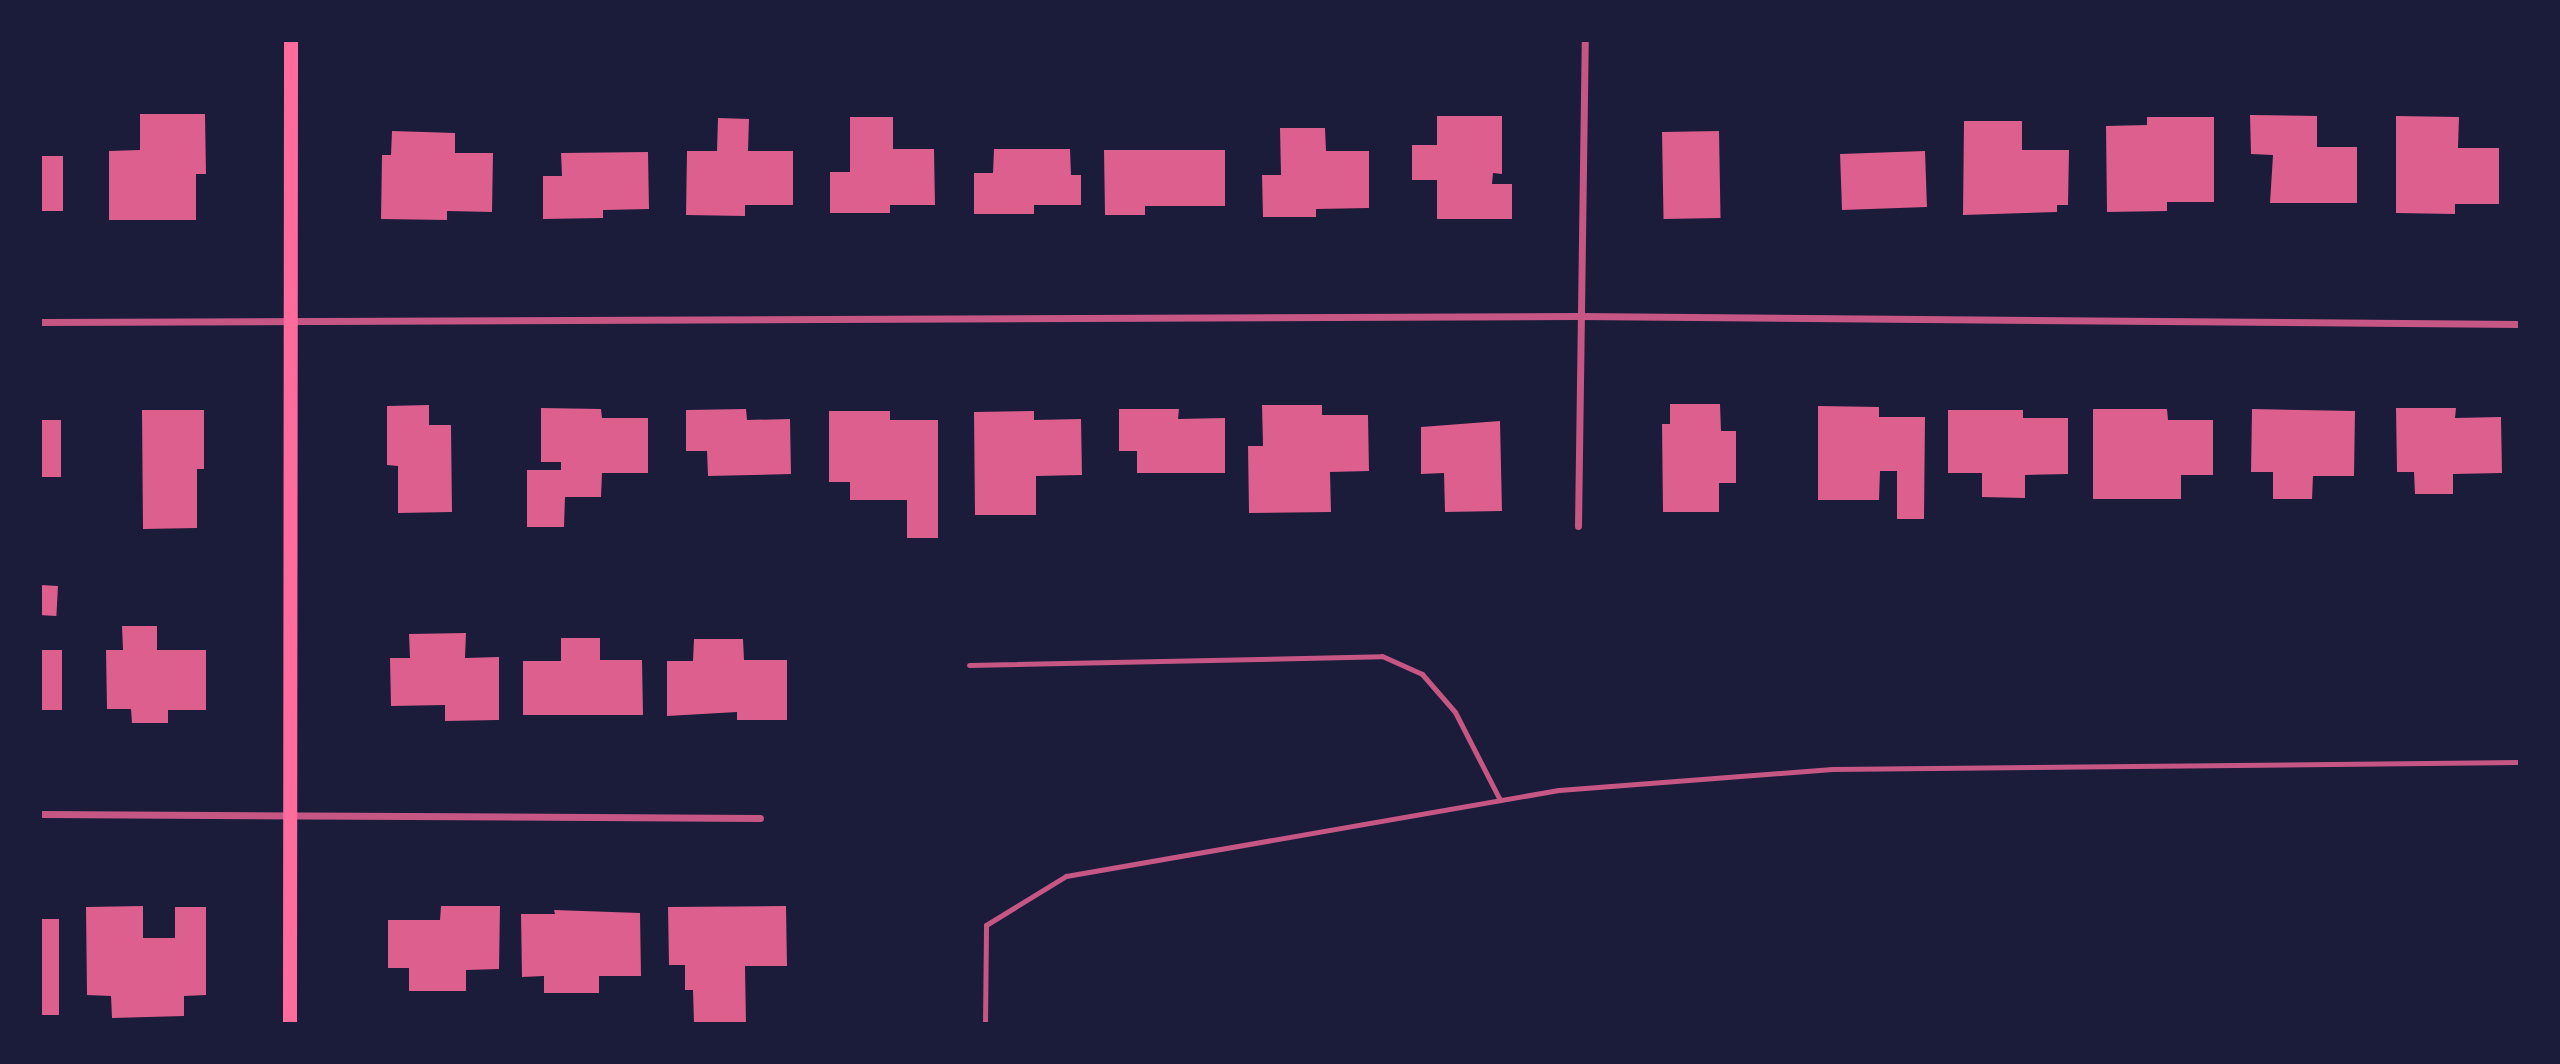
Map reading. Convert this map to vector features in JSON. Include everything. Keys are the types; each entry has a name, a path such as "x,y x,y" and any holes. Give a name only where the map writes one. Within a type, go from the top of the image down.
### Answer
{"main road":[{"path":"290,1024 287,321 291,40"}],"street":[{"path":"1578,526 1578,316 1585,40"},
{"path":"40,322 1578,316 2520,324"},
{"path":"40,814 289,812 760,818"}],"lane":[{"path":"969,666 1382,656 1422,674 1455,712 1500,800"},
{"path":"985,1024 986,925 1066,876 1500,800 1559,790 1832,769 2520,762"}],"building":[{"path":"140,114 205,114 206,174 196,174 196,220 109,220 109,151 140,150"},
{"path":"2250,115 2317,116 2317,147 2357,147 2357,203 2270,203 2273,155 2251,154"},
{"path":"1437,116 1502,116 1502,174 1493,173 1492,184 1512,184 1512,219 1437,219 1437,180 1412,180 1412,145 1437,145"},
{"path":"2396,116 2459,117 2458,148 2499,148 2499,204 2455,204 2455,214 2396,213"},
{"path":"850,117 893,117 893,149 934,149 935,205 890,205 890,213 830,213 830,172 850,172"},
{"path":"2147,117 2214,117 2214,202 2167,202 2167,211 2107,212 2106,126 2147,125"},
{"path":"718,118 749,119 748,151 793,151 793,205 745,205 745,216 686,215 687,151 717,151"},
{"path":"1964,121 2022,121 2022,150 2069,150 2068,205 2057,205 2057,212 1963,215"},
{"path":"1280,128 1325,128 1326,151 1369,151 1369,208 1316,209 1316,217 1263,217 1262,175 1281,175"},
{"path":"392,131 455,133 455,153 493,153 492,212 447,211 447,220 381,219 382,155 391,155"},
{"path":"1719,131 1721,218 1664,219 1662,132"},
{"path":"994,149 1070,149 1071,175 1081,175 1081,205 1034,205 1034,214 974,214 974,173 993,173"},
{"path":"1104,150 1225,150 1225,206 1145,206 1145,215 1105,215"},
{"path":"1925,151 1927,207 1842,210 1840,154"},
{"path":"648,152 649,209 603,210 603,218 543,219 543,176 562,176 561,153"},
{"path":"40,156 63,156 63,211 40,211"},
{"path":"1670,404 1720,404 1721,431 1736,431 1736,483 1719,483 1719,512 1663,512 1662,424 1670,424"},
{"path":"429,405 429,425 451,425 452,512 398,513 398,466 387,465 387,406"},
{"path":"1262,405 1322,405 1322,415 1368,415 1369,471 1330,472 1331,512 1249,513 1248,446 1263,446"},
{"path":"1818,406 1879,407 1879,417 1925,417 1924,519 1897,519 1897,471 1880,471 1879,500 1818,500"},
{"path":"541,408 601,409 602,418 648,418 648,473 602,473 601,497 565,497 564,527 527,527 527,470 561,470 561,462 541,462"},
{"path":"2396,408 2456,408 2455,418 2501,417 2502,473 2453,474 2453,494 2415,494 2414,472 2397,472"},
{"path":"746,409 747,420 790,419 791,474 708,476 707,451 686,451 686,410"},
{"path":"1119,409 1179,409 1178,419 1225,418 1225,473 1137,473 1137,451 1119,451"},
{"path":"2093,409 2167,409 2168,420 2213,420 2213,475 2181,475 2181,499 2093,499"},
{"path":"2252,409 2355,411 2354,476 2313,476 2312,499 2273,499 2273,472 2251,472"},
{"path":"142,410 204,410 204,469 197,469 197,528 143,529"},
{"path":"1948,410 2023,410 2023,418 2068,418 2068,474 2025,475 2025,498 1982,497 1982,473 1948,473"},
{"path":"829,411 890,411 890,420 938,420 938,538 907,538 907,500 850,500 850,482 829,482"},
{"path":"1034,411 1034,420 1081,419 1082,475 1036,476 1036,515 975,515 974,412"},
{"path":"40,420 61,420 61,477 40,477"},
{"path":"1500,421 1502,511 1445,512 1444,473 1421,474 1421,427"},
{"path":"40,585 58,586 56,616 40,615"},
{"path":"122,626 157,626 157,650 206,650 206,710 168,710 168,723 132,723 131,709 107,709 106,650 123,650"},
{"path":"466,633 465,658 499,657 499,720 445,721 445,705 391,706 390,658 410,658 409,634"},
{"path":"561,638 600,638 600,660 642,660 643,715 523,715 523,661 561,661"},
{"path":"694,639 743,639 744,660 787,660 787,720 737,720 737,712 667,716 667,661 693,661"},
{"path":"40,650 62,650 62,710 40,710"},
{"path":"143,906 143,938 175,938 175,907 206,907 206,995 184,996 184,1016 112,1018 111,996 87,995 86,907"},
{"path":"441,906 500,906 499,969 466,970 466,991 409,991 409,968 388,968 388,920 440,920"},
{"path":"786,906 787,966 745,966 746,1024 694,1024 693,990 685,990 685,965 669,965 668,907"},
{"path":"554,910 640,913 641,976 599,976 599,993 544,993 544,976 522,977 521,914 555,914"},
{"path":"40,919 59,919 59,1015 40,1015"}]}
